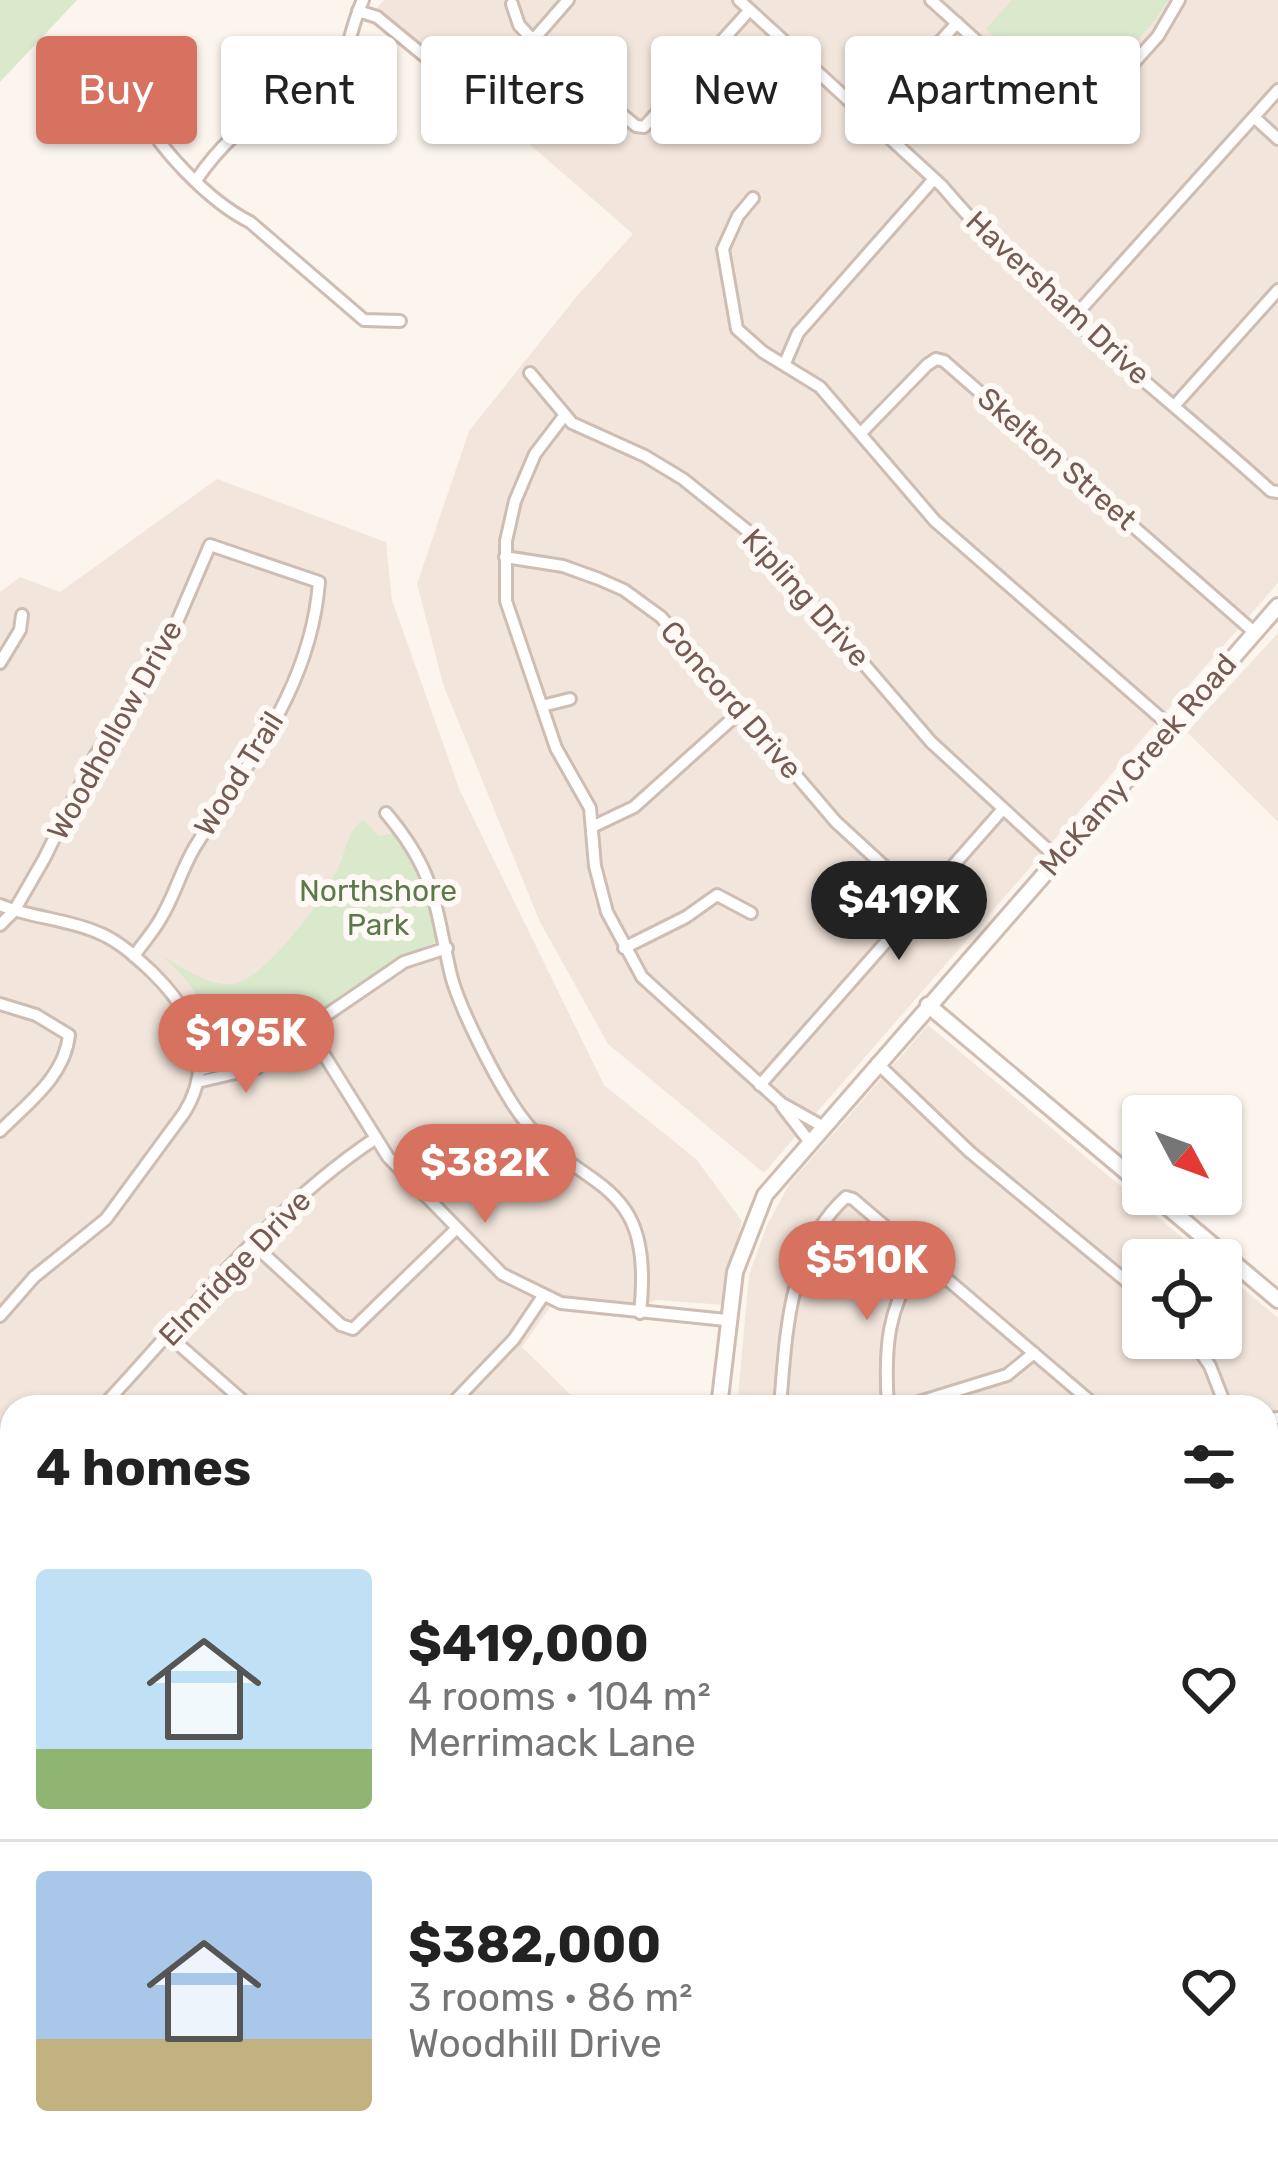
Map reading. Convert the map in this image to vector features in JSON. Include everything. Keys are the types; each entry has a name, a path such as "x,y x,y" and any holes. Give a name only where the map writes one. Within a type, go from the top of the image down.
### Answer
{"street":[{"path":"536,36 568,0"},
{"name":"Haversham Drive","path":"739,0 845,100"},
{"path":"932,0 1060,116 1080,123 1158,35 1179,0"},
{"path":"512,4 519,25 529,36"},
{"path":"197,179 236,134 280,103 312,100 327,86 351,45 361,5 421,54"},
{"path":"627,118 644,128 748,12"},
{"path":"945,36 957,23"},
{"path":"1074,317 1278,90"},
{"path":"1254,117 1278,139"},
{"path":"163,144 229,211 250,222 364,320 400,321"},
{"name":"Haversham Drive","path":"894,144 934,179 999,250 1277,492"},
{"path":"785,363 798,333 934,179"},
{"path":"753,198 723,249 737,329 763,352 820,387 935,521 1171,727"},
{"path":"1175,404 1278,290"},
{"name":"Skelton Street","path":"862,432 927,365 935,359 944,361 1254,632"},
{"name":"Kipling Drive","path":"530,373 564,416 683,478 754,536 931,742 1057,857"},
{"path":"564,416 524,472 508,527 506,602 556,748 585,796 607,911 642,977 760,1085 822,1126"},
{"name":"Woodhollow Drive","path":"0,925 14,911 95,756 164,652 210,545 319,582"},
{"name":"Concord Drive","path":"505,556 563,566 624,590 661,617 836,822 922,901"},
{"name":"Wood Trail","path":"134,956 160,921 200,838 244,778 270,731 313,631 319,582"},
{"name":"McKamy Creek Road","path":"719,1395 726,1320 740,1254 758,1210 809,1141 1278,606"},
{"path":"0,663 20,630 22,615"},
{"path":"542,706 569,699"},
{"path":"594,826 634,807 742,710"},
{"path":"760,1085 1003,809"},
{"path":"386,813 424,866 438,902 461,1005 515,1108 555,1150 604,1184 630,1216 645,1262 640,1313"},
{"path":"624,948 686,917 717,895 751,913"},
{"path":"0,905 100,933 134,956 186,1009 197,1035 198,1076 184,1113 106,1219 34,1277 0,1316"},
{"path":"198,1076 248,1071 404,962 447,948"},
{"path":"0,1004 36,1015 69,1035 68,1051 59,1068 0,1130"},
{"path":"928,1005 1122,1168"},
{"path":"308,1029 376,1138 417,1190 502,1274 562,1303 726,1320"},
{"path":"877,1063 970,1153 1122,1278"},
{"path":"781,1102 809,1141"},
{"name":"Elmridge Drive","path":"113,1395 317,1182 376,1138"},
{"path":"781,1395 798,1275 826,1219 845,1197 1083,1395"},
{"path":"1177,1215 1278,1300"},
{"path":"254,1245 341,1325 352,1329 456,1229"},
{"path":"888,1395 886,1358 893,1306 921,1257"},
{"path":"460,1395 514,1339 543,1296"},
{"path":"169,1336 236,1395"},
{"path":"942,1395 1006,1375 1034,1353"},
{"path":"1205,1359 1221,1395"}],"shaded area":[{"path":"384,0 1278,0 1278,583 764,1173 608,1044 540,922 443,684 417,584 469,431 633,234 529,144 627,144 627,36 421,36 421,50 375,10"},
{"path":"217,479 386,542 392,600 460,791 604,1085 696,1159 742,1221 724,1305 656,1300 616,1317 550,1307 522,1347 571,1395 0,1395 0,592 20,577 60,592"},
{"path":"1278,633 1278,822 1187,732"},
{"path":"928,1025 1122,1187 1122,1215 1155,1215 1184,1239 1122,1239 1122,1359 1242,1359 1242,1288 1278,1318 1278,1395 738,1395 749,1275 767,1225 790,1183"}],"green space":[{"path":"0,0 77,0 43,36 36,36 36,44 0,82"},
{"path":"1012,0 1168,0 1140,37 994,36 986,29"},
{"name":"Northshore Park","path":"363,819 379,836 397,833 423,872 442,939 403,957 284,1034 264,1044 214,1054 200,1000 162,956 213,982 245,980 276,954 307,917"}]}
